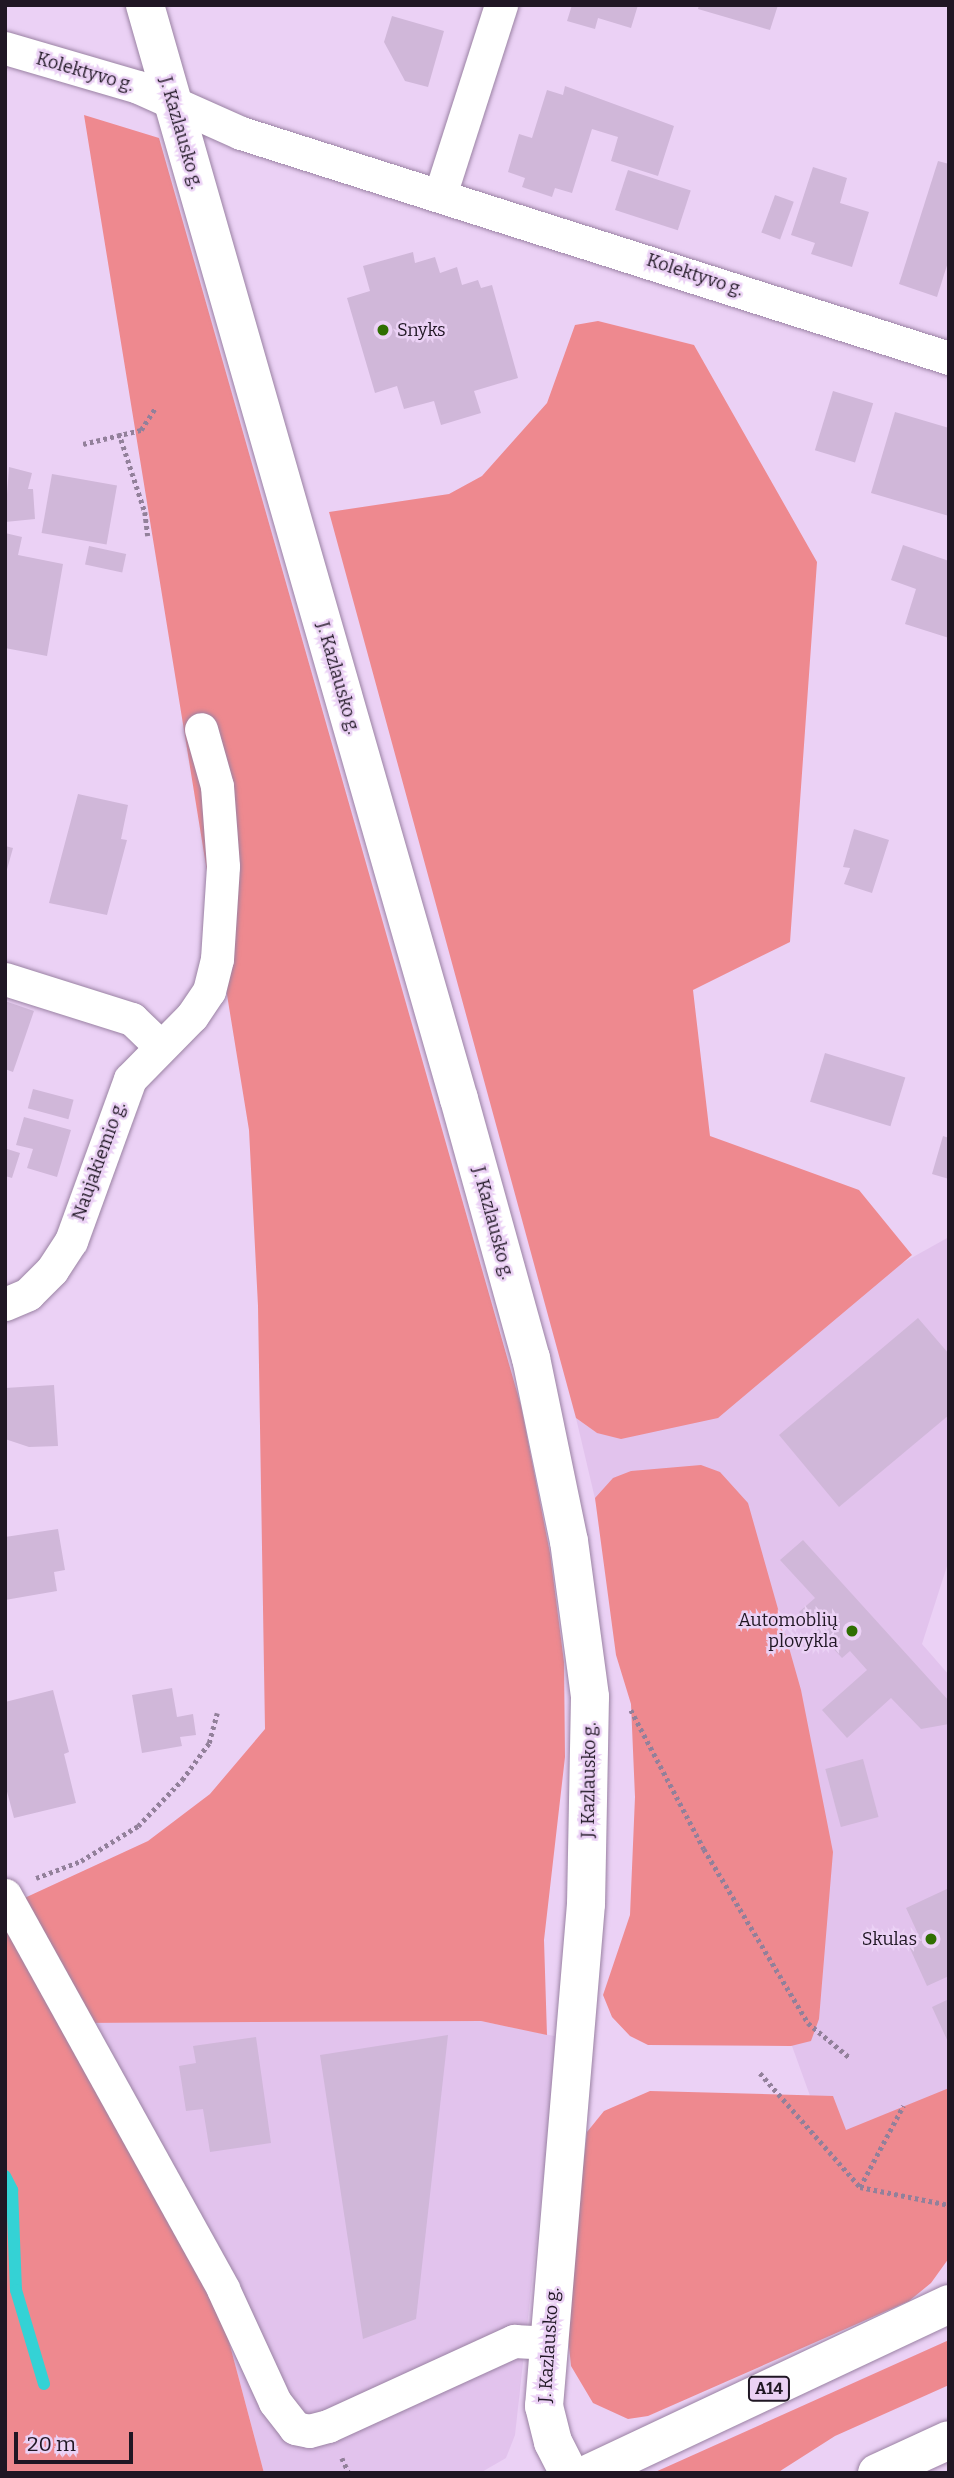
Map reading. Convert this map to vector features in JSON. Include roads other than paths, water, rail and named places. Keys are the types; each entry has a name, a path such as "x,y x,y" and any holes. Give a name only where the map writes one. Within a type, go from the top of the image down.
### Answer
{"main road":[{"name":"J. Kazlausko g.","path":"145,5 531,1358 569,1541 590,1697 586,1904 547,2343 544,2406 553,2442 569,2473"},
{"name":"A14","path":"590,2473 949,2304"},
{"path":"877,2473 949,2440"}],"street":[{"path":"440,195 501,5"},
{"name":"Kolektyvo g.","path":"5,48 138,87 241,133 949,358"},
{"name":"Naujakiemio g.","path":"5,1304 28,1294 52,1270 71,1241 130,1079 159,1045 192,1016 209,991 217,959 222,853 217,786 201,729"},
{"path":"5,979 132,1019 159,1045"},
{"path":"18,1887 223,2289 275,2402 295,2428 309,2431 328,2426 514,2341 547,2343"}],"waterway":[{"path":"5,2176 12,2190 16,2290 44,2384"}],"place":[{"name":"Snyks","path":"383,330"},
{"name":"Automoblių plovykla","path":"852,1631"},
{"name":"Skulas","path":"931,1939"}]}
